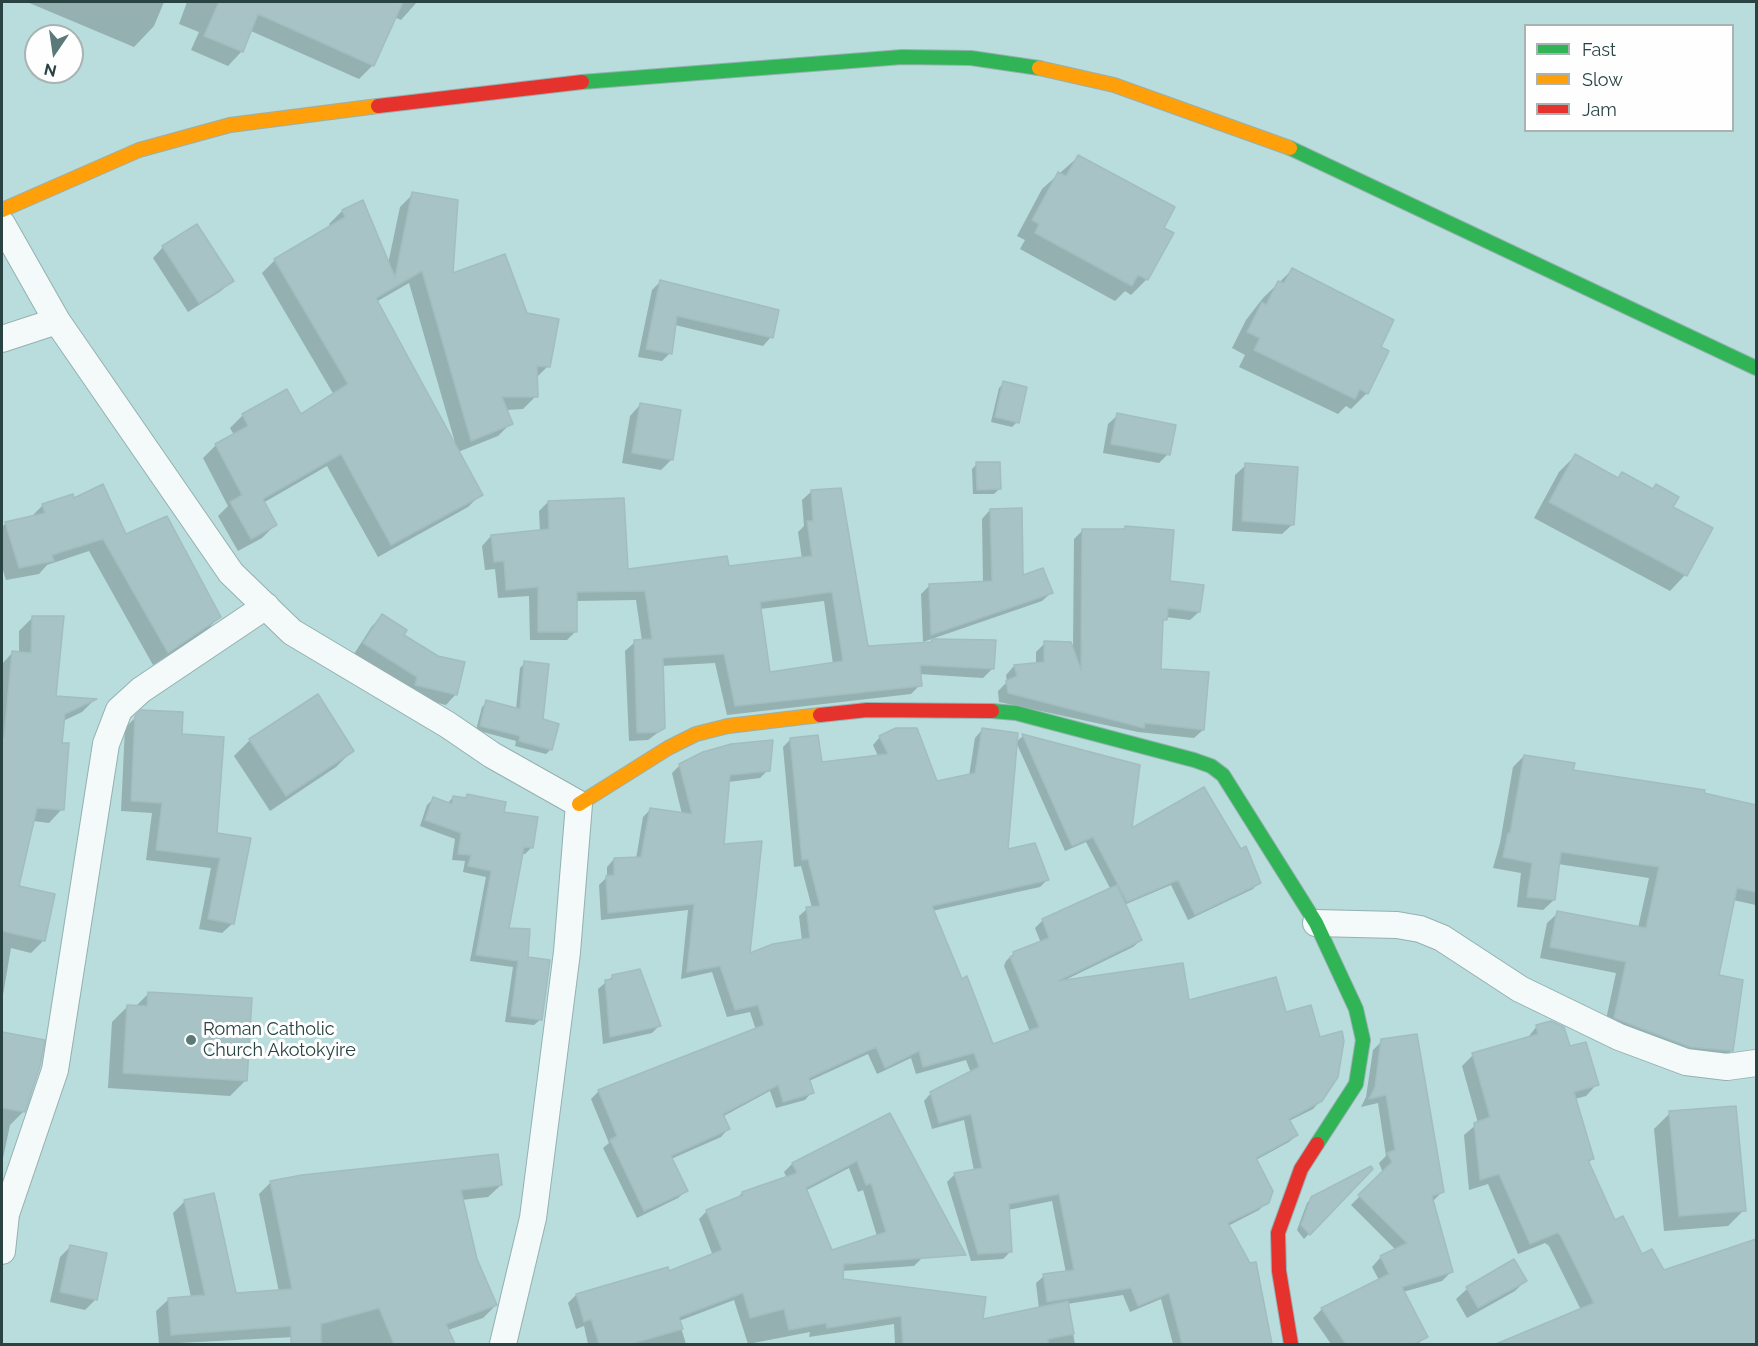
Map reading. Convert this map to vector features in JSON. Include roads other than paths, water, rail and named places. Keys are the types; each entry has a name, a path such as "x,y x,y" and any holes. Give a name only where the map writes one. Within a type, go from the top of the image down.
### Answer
{"street":[{"path":"2,210 139,150 230,125 564,82 902,57 971,58 1046,69 1114,85 1276,141 1756,368"},
{"path":"2,224 57,321 231,573 292,632 448,725 492,755 579,804"},
{"path":"2,339 57,321"},
{"path":"2,1251 6,1214 55,1070 106,744 119,710 141,690 266,606"},
{"path":"579,804 668,748 696,734 728,726 867,710 977,709 1016,713 1211,766 1223,775 1316,923 1356,1009 1363,1040 1356,1084 1301,1169 1278,1233 1278,1261 1291,1344"},
{"path":"503,1344 533,1218 567,952 579,804"},
{"path":"1316,923 1397,925 1420,929 1442,938 1520,989 1619,1037 1686,1062 1727,1067 1756,1063"}],"place":[{"name":"Roman Catholic Church Akotokyire","path":"191,1040"}]}
